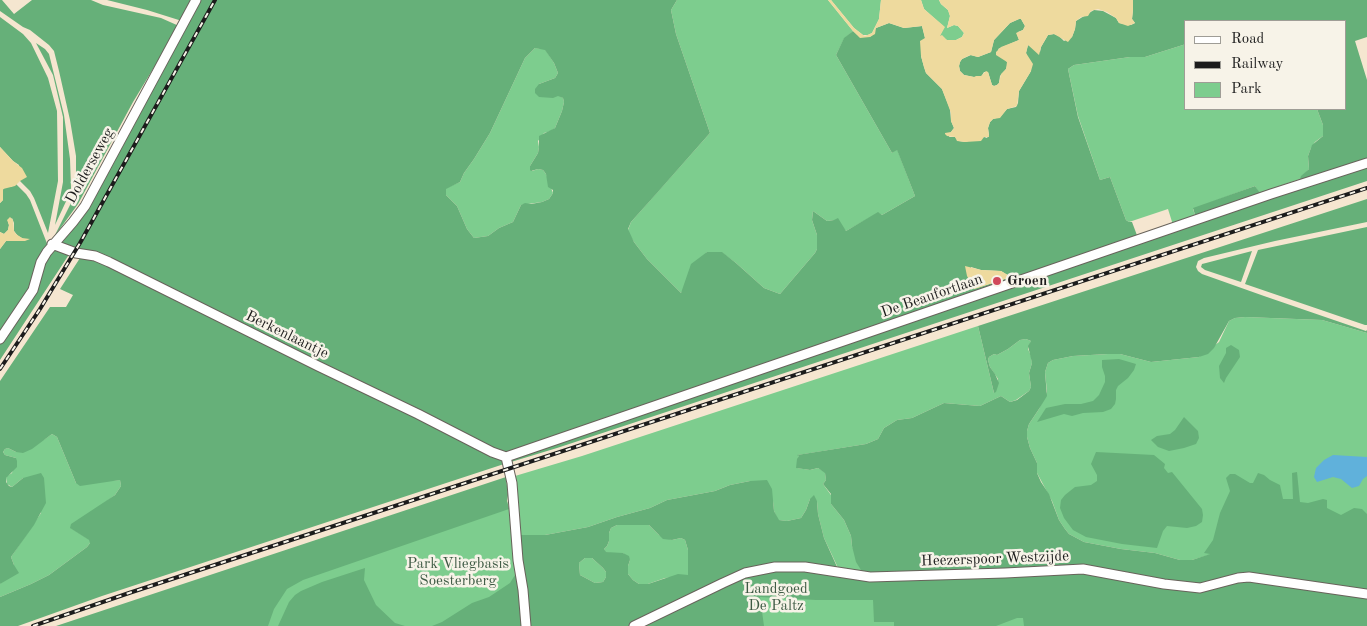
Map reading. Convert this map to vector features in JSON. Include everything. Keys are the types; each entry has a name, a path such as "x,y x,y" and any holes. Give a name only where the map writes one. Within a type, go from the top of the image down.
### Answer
{"street":[{"name":"Dolderseweg","path":"0,339 33,290 41,262 52,244 85,206 196,0"},
{"name":"De Beaufortlaan","path":"506,457 1271,194 1367,163"},
{"name":"Berkenlaantje","path":"52,244 76,253 95,256 108,262 492,452 506,457"},
{"path":"506,457 512,483 518,560 526,626"},
{"name":"Heezerspoor Westzijde","path":"634,626 722,583 745,574 774,567 805,567 870,577 1083,569 1164,584 1200,588 1249,577 1367,594"}],"green space":[{"path":"0,0 14,14 32,0 91,0 103,5 161,18 179,26 133,102 78,204 54,237 74,197 76,188 76,156 59,71 54,51 30,30 0,11"},
{"path":"107,0 193,0 182,21"},
{"path":"200,0 677,0 671,10 676,34 710,133 631,222 628,229 634,242 647,259 681,293 691,264 707,252 722,252 764,288 780,294 817,249 817,235 812,220 813,211 827,221 838,218 846,231 878,212 882,215 915,196 897,150 892,153 836,55 844,38 853,31 860,37 870,37 876,28 889,23 904,28 922,26 925,38 921,56 926,73 942,89 950,109 954,128 949,137 955,137 959,141 965,142 984,137 987,138 990,122 1000,117 1007,109 1016,107 1019,91 1031,71 1026,53 1028,45 1040,52 1048,35 1054,34 1064,41 1072,37 1076,21 1094,10 1103,11 1116,18 1119,23 1131,25 1135,23 1132,19 1133,0 1367,0 1367,37 1355,41 1367,80 1367,181 102,596 18,626 0,626 0,597 49,575 87,547 90,543 89,540 70,528 71,524 115,495 121,486 120,480 80,486 76,483 57,437 52,434 32,449 23,453 8,448 5,449 3,452 5,455 16,458 17,461 17,467 6,478 9,486 12,487 23,478 41,473 44,478 46,503 34,525 11,557 19,573 0,584 0,381 50,307 66,307 73,295 60,289 80,258 70,253 0,360 0,342 43,263 75,224","holes":["1184,20 1347,20 1347,110 1317,110 1323,125 1323,136 1312,145 1308,156 1309,169 1300,179 1260,193 1255,186 1193,208 1195,215 1138,238 1132,222 1126,220 1110,177 1100,180 1078,117 1068,69 1074,65 1130,57 1145,57 1184,45","535,48 545,50 558,73 555,78 539,84 535,89 535,93 539,97 553,98 558,96 563,98 564,102 555,128 539,136 538,153 530,166 531,171 543,170 546,174 548,187 553,190 553,193 549,199 542,202 521,205 513,222 499,228 488,236 474,238 467,229 457,206 446,195 446,189 460,182 490,133 525,58","971,267 981,270 1001,271 1011,277 974,289"]},
{"path":"677,0 828,0 853,31 844,39 836,55 892,153 897,149 915,196 882,215 878,213 846,231 834,220 827,221 813,211 812,220 817,235 817,249 780,294 764,288 721,252 707,252 681,293 647,259 629,234 628,230 631,222 710,133 676,34 671,10"},
{"path":"831,0 881,0 879,19 872,33 863,35 854,28"},
{"path":"921,0 939,0 948,10 950,16 947,28 954,25 958,26 964,33 962,37 956,40 947,40 939,37 944,27 924,9"},
{"path":"0,17 23,34 31,43 48,78 57,111 58,181 48,233 34,198 20,181 19,165 0,147"},
{"path":"1021,19 1025,26 1017,34 1019,40 998,49 1007,62 1007,66 1000,76 997,85 992,85 988,72 984,72 981,77 974,77 964,75 960,71 959,66 962,59 971,55 978,57 991,52 994,40 1010,23"},
{"path":"36,43 49,54 64,115 70,159 71,188 55,225 63,182 63,117 53,75"},
{"path":"1184,45 1184,110 1317,110 1323,125 1323,136 1311,148 1308,156 1309,169 1300,179 1259,193 1255,186 1193,209 1195,215 1173,225 1168,209 1129,222 1126,220 1110,177 1100,180 1078,116 1068,69 1074,65 1130,57 1145,57"},
{"path":"535,48 545,49 558,73 555,78 539,84 563,98 564,102 555,128 544,133 538,141 538,153 530,166 532,171 543,170 553,193 549,199 542,202 521,205 513,222 499,228 488,236 474,238 467,229 457,206 446,195 446,188 460,182 490,133 525,58"},
{"path":"16,184 30,200 48,246 33,283 0,334 0,249 6,241 25,241 14,231 12,218 8,222 8,230 4,234 0,232 2,191 5,187 11,187"},
{"name":"Landgoed De Paltz","path":"1367,199 1367,222 1204,258 1198,261 1196,267 1202,274 1367,330 1367,333 1322,320 1245,317 1229,321 1214,348 1208,354 1199,357 1151,362 1120,354 1108,354 1073,356 1053,360 1048,363 1045,372 1047,396 1029,424 1027,437 1037,463 1037,473 1049,494 1059,520 1069,534 1084,542 1155,553 1180,560 1192,560 1210,554 1204,553 1213,540 1220,513 1230,491 1226,478 1230,474 1235,474 1250,483 1253,483 1258,473 1264,475 1280,485 1283,499 1293,499 1292,473 1297,472 1300,502 1308,503 1323,499 1327,500 1327,508 1341,515 1354,508 1362,509 1367,514 1367,626 1024,626 1023,618 1017,618 996,626 894,626 894,622 874,622 873,600 816,600 760,597 764,626 432,626 442,622 472,603 489,597 510,583 515,575 511,530 518,535 545,535 588,527 650,508 667,500 715,491 730,485 750,481 767,480 772,489 774,511 779,520 787,521 801,518 810,499 814,495 817,501 824,538 838,569 865,573 856,562 851,536 844,520 831,504 831,494 823,484 826,480 825,473 818,468 810,470 796,468 799,456 797,455 866,444 878,439 884,428 897,420 912,418 944,403 980,406 1001,396 1010,402 1017,400 1029,391 1031,387 1029,373 1032,363 1028,346 1031,341 1026,339 1020,340 1008,349 989,357 990,367 999,383 994,393 978,326","holes":["617,525 649,525 663,539 681,538 685,540 688,550 688,575 678,574 648,584 639,584 633,580 628,574 629,556 623,553 606,552 604,549 609,541 611,528","585,558 592,558 603,568 606,572 603,582 595,583 580,575 579,563"]},
{"path":"1367,227 1367,325 1245,284 1258,250"},
{"path":"1252,251 1241,282 1201,267 1202,264"},
{"name":"Landgoed De Paltz","path":"1245,317 1322,320 1367,333 1367,626 640,626 813,570 1148,585 1212,554 1192,560 1180,560 1155,553 1084,542 1069,534 1059,520 1052,501 1037,473 1037,463 1030,448 1027,431 1047,392 1045,372 1048,363 1053,360 1073,356 1108,354 1120,354 1151,362 1199,357 1219,342 1229,321"},
{"path":"978,326 994,393 998,379 990,367 989,357 1008,349 1020,340 1026,339 1031,341 1028,349 1032,363 1029,373 1031,387 1029,391 1010,402 1001,396 980,406 944,403 912,418 897,420 884,428 878,439 866,444 798,455 797,468 810,470 818,468 825,472 826,480 823,484 831,495 831,504 844,520 851,536 852,546 866,574 839,570 824,538 817,501 810,499 801,518 787,521 778,520 774,511 773,501 750,481 730,485 715,491 667,500 650,508 588,527 545,535 518,535 515,476 582,456"},
{"path":"1231,345 1239,350 1240,357 1224,383 1220,378 1219,366 1226,353 1226,348"},
{"path":"1119,359 1136,364 1128,378 1118,386 1115,404 1111,409 1103,412 1083,413 1072,416 1064,414 1037,422 1046,408 1093,401 1099,395 1105,382 1102,360"},
{"path":"1184,417 1198,431 1199,438 1196,444 1169,451 1158,447 1151,440 1157,436 1170,434"},
{"path":"52,434 57,437 76,483 120,480 121,486 115,495 71,528 90,540 87,547 49,575 0,597 0,584 14,565 11,557 41,513 23,478 12,487 7,484 6,478 12,473 16,458 5,455 3,452 8,448 16,452"},
{"path":"1096,452 1154,455 1165,464 1164,468 1168,473 1172,472 1202,509 1202,522 1187,528 1167,526 1163,531 1157,548 1086,537 1073,530 1064,518 1060,508 1061,500 1075,487 1091,485 1097,481 1097,475 1091,464"},
{"path":"506,477 509,509 303,580 287,589 274,609 268,626 56,626"},
{"name":"Park Vliegbasis Soesterberg","path":"507,501 515,575 506,626 132,626"},
{"path":"617,525 649,525 659,535 672,540 681,538 685,540 688,550 688,576 665,578 648,584 639,584 633,580 628,574 630,560 623,553 605,552 604,549 609,541 611,528"},
{"path":"585,558 592,558 606,572 603,582 595,583 580,575 579,563"},
{"path":"365,568 364,580 376,605 395,623 405,626 278,626 289,602 301,591"}],"sand":[{"path":"828,0 831,0 854,28 865,36 872,33 879,19 881,0 921,0 924,9 945,27 940,36 942,35 947,40 956,40 962,37 964,33 958,26 954,25 947,28 950,16 948,10 939,0 1133,0 1132,19 1135,23 1128,26 1119,23 1116,18 1107,12 1098,9 1091,11 1088,16 1081,17 1076,21 1072,37 1068,42 1054,34 1048,35 1039,55 1028,45 1026,53 1033,64 1019,91 1017,106 1007,109 1000,118 993,119 990,122 988,128 989,137 984,137 981,141 965,142 957,141 955,137 945,134 951,132 954,128 951,121 951,113 942,89 926,73 921,56 920,41 925,38 922,26 904,28 889,23 876,28 875,34 870,37 860,38","holes":["1021,19 1025,26 1023,30 1016,33 1019,40 1001,47 996,52 996,55 1007,62 1006,69 1001,74 997,85 992,85 986,71 981,76 974,77 964,75 960,71 959,66 962,59 970,55 978,57 991,52 994,40 1010,23"]},
{"path":"0,147 22,168 27,177 15,186 3,189 3,200 0,203"},
{"path":"10,217 13,220 16,234 22,238 30,239 25,241 6,241 0,249 0,232 4,234 8,230 7,220"},
{"path":"965,266 981,270 1001,271 1011,277 974,289 967,276"}],"water":[{"path":"1333,455 1367,457 1367,476 1359,486 1352,488 1341,479 1333,477 1317,482 1314,477 1316,468"}],"railway":[{"path":"0,369 40,309 80,243 215,0"},
{"path":"33,626 1367,188"}],"place":[{"name":"Groen","path":"997,281"}]}
